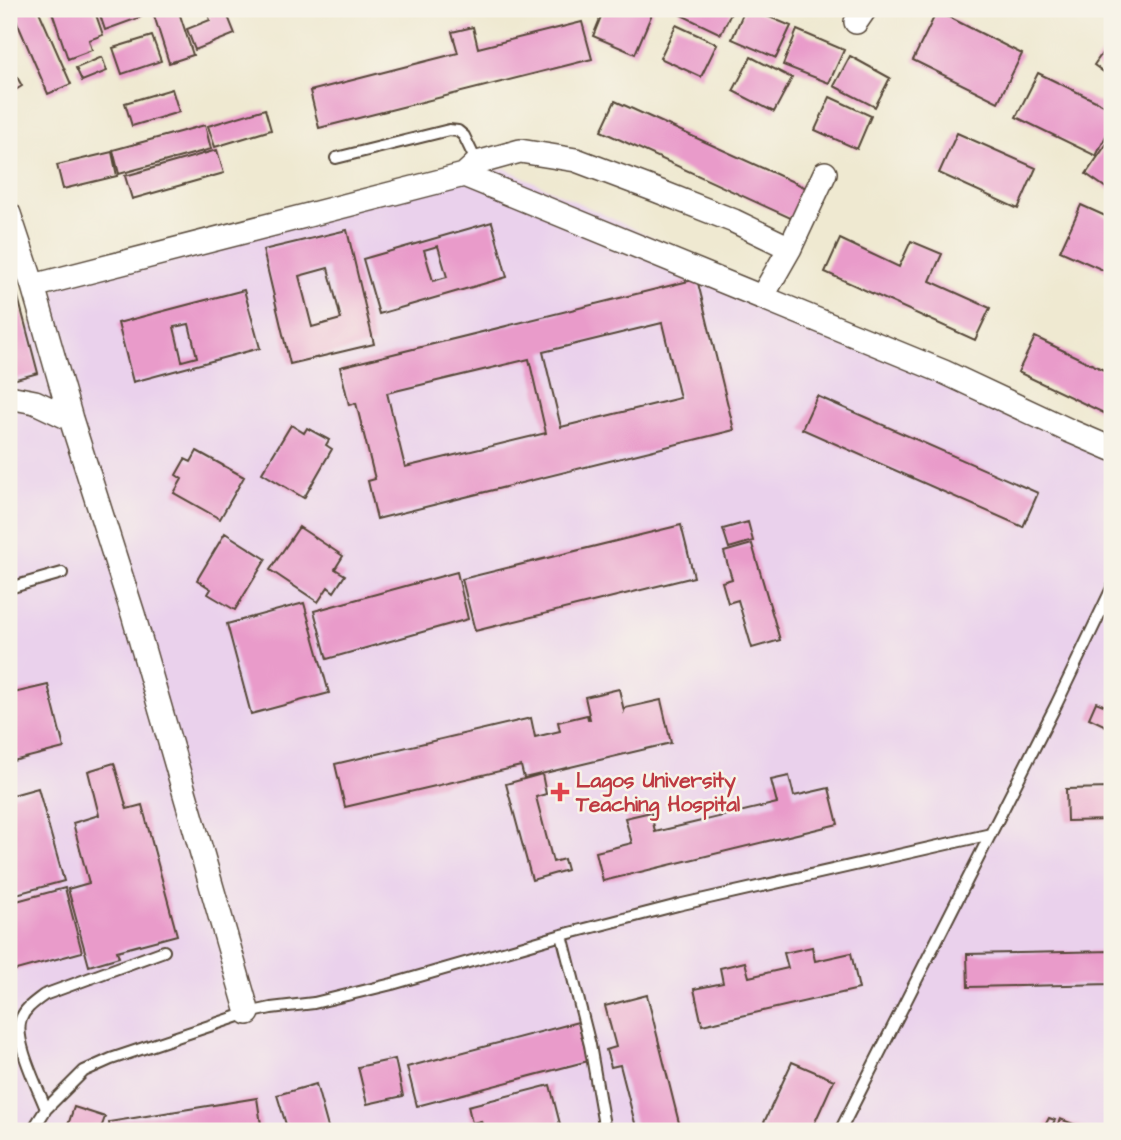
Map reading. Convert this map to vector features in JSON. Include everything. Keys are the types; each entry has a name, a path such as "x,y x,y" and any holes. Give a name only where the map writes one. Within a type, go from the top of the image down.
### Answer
{"street":[{"path":"33,286 470,169 520,151 576,160 734,221 790,248"},
{"path":"470,169 762,297 944,372 1112,449"},
{"path":"762,297 790,248 825,173"},
{"path":"9,214 133,614 248,1013"},
{"path":"9,397 35,401 71,419"}],"lane":[{"path":"337,158 449,130 458,131 464,136 470,169"},
{"path":"9,588 62,573"},
{"path":"840,1131 1112,588"},
{"path":"32,1131 46,1109 84,1071 123,1054 248,1013 314,1003 678,905 991,834"},
{"path":"562,935 590,1045 605,1131"},
{"path":"46,1109 21,1046 20,1021 28,1008 44,995 164,951"}],"shaded area":[{"name":"Lagos University Teaching Hospital","path":"504,168 1112,453 1112,1131 9,1131 9,354 65,277"}],"building":[{"path":"22,9 38,9 71,84 48,94 13,13"},
{"path":"51,9 94,9 103,35 89,40 92,50 68,59"},
{"path":"98,9 138,9 141,17 105,30"},
{"path":"152,9 178,9 193,55 169,63"},
{"path":"206,9 225,9 235,34 195,50 187,29 210,20"},
{"path":"604,9 654,9 635,54 593,36"},
{"path":"681,9 733,9 721,34 679,14"},
{"path":"745,9 791,26 776,58 732,39"},
{"path":"937,11 1022,54 998,102 913,60"},
{"path":"582,22 592,59 319,128 310,91 458,53 452,32 473,27 478,48"},
{"path":"676,25 717,44 701,77 660,58"},
{"path":"797,30 844,50 829,83 783,65"},
{"path":"152,36 161,61 122,74 113,48"},
{"path":"1112,39 1112,78 1094,65"},
{"path":"850,56 890,78 875,107 834,86"},
{"path":"102,57 107,71 82,81 76,68"},
{"path":"751,57 792,78 774,112 733,91"},
{"path":"9,63 22,86 9,94"},
{"path":"1038,73 1112,109 1112,124 1096,156 1016,117"},
{"path":"172,89 179,112 132,126 125,103"},
{"path":"830,97 871,116 857,149 815,130"},
{"path":"615,101 811,190 797,221 601,131"},
{"path":"265,109 271,130 215,147 208,126"},
{"path":"205,125 211,149 119,174 113,150"},
{"path":"957,133 1036,168 1018,209 939,173"},
{"path":"1112,136 1112,192 1086,174"},
{"path":"217,150 224,173 132,199 125,176"},
{"path":"112,152 117,176 63,189 57,165"},
{"path":"1081,205 1112,219 1112,274 1060,251"},
{"path":"492,222 507,277 379,314 363,259","holes":["438,246 447,277 433,281 424,250"]},
{"path":"347,230 374,344 290,364 263,250","holes":["328,268 341,319 312,327 299,276"]},
{"path":"840,239 899,267 911,241 942,254 930,281 990,308 975,340 825,272"},
{"path":"9,263 38,373 9,381"},
{"path":"697,279 734,430 377,519 368,481 375,479 356,403 349,405 340,367","holes":["662,323 680,398 561,427 543,352","529,359 546,433 405,467 387,393"]},
{"path":"244,290 260,348 133,382 118,323","holes":["189,324 197,357 182,361 174,327"]},
{"path":"1035,337 1112,374 1112,417 1018,372"},
{"path":"817,396 1038,493 1023,527 802,429"},
{"path":"291,425 304,433 307,428 329,440 326,445 332,449 304,498 262,473"},
{"path":"197,451 244,477 220,519 174,493 182,479 176,475 185,459 191,462"},
{"path":"748,522 753,541 729,548 723,529"},
{"path":"681,525 694,577 475,631 462,579"},
{"path":"299,527 343,556 335,569 345,575 334,592 328,587 318,602 270,570"},
{"path":"225,533 266,559 235,610 208,594 211,589 197,580"},
{"path":"752,544 780,640 752,648 738,600 728,603 722,582 732,579 724,552"},
{"path":"457,572 468,619 327,659 314,611"},
{"path":"304,603 329,693 251,714 227,624"},
{"path":"48,685 64,748 9,762 9,694"},
{"path":"619,689 624,711 625,708 661,700 671,743 524,778 521,766 345,807 335,764 531,718 535,737 560,731 558,722 587,715 590,719 585,697"},
{"path":"1112,698 1112,729 1089,718 1096,702 1108,707"},
{"path":"114,763 127,809 142,805 177,935 117,951 119,957 89,966 68,889 89,883 73,823 99,815 88,771"},
{"path":"542,774 546,794 536,797 553,862 564,859 567,870 532,880 506,784"},
{"path":"789,776 794,796 829,788 838,824 603,881 596,852 632,843 625,818 651,812 655,832 777,803 771,780"},
{"path":"38,788 64,881 9,896 9,796"},
{"path":"1112,788 1112,820 1067,821 1066,789"},
{"path":"65,888 82,952 9,972 9,903"},
{"path":"812,947 815,961 851,953 859,989 702,1025 694,989 723,983 720,968 745,962 749,977 788,968 784,953"},
{"path":"1112,951 1112,984 968,987 967,954"},
{"path":"647,995 681,1131 637,1131 620,1065 611,1067 606,1050 616,1047 605,1006"},
{"path":"578,1022 588,1061 417,1106 407,1067"},
{"path":"395,1059 403,1096 367,1104 358,1067"},
{"path":"792,1062 834,1080 811,1131 760,1131"},
{"path":"316,1084 329,1131 288,1131 277,1095"},
{"path":"550,1085 560,1124 535,1131 484,1131 481,1121 472,1123 468,1106"},
{"path":"257,1098 262,1131 110,1131 109,1122"},
{"path":"74,1107 105,1117 100,1131 66,1131"},
{"path":"1049,1118 1055,1120 1048,1131 1043,1129"},
{"path":"1060,1119 1092,1131 1055,1131"},
{"path":"478,1125 479,1131 454,1131 454,1130"}],"place":[{"name":"Lagos University Teaching Hospital","path":"560,792"}]}
